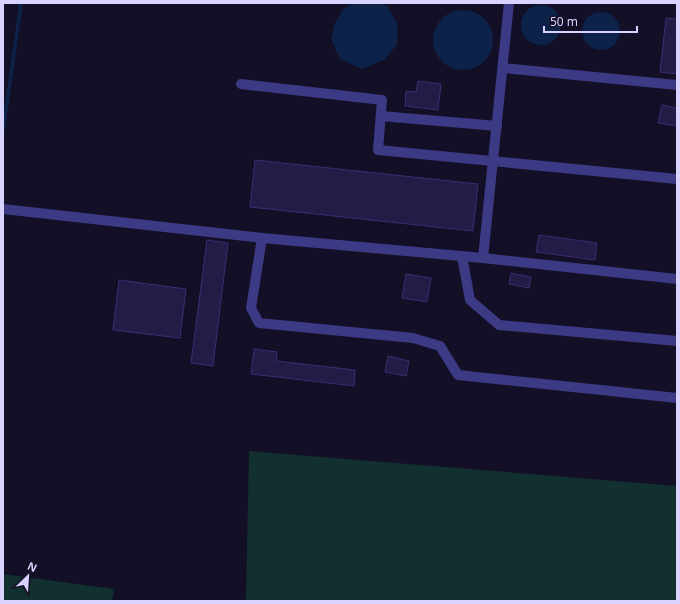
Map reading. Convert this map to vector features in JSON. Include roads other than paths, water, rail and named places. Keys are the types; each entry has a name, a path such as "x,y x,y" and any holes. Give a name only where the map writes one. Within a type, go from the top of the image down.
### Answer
{"lane":[{"path":"483,258 509,3"},
{"path":"503,68 677,85"},
{"path":"241,84 382,100 378,150 494,160 677,179"},
{"path":"381,116 497,126"},
{"path":"3,209 262,238 483,258 677,279"},
{"path":"262,238 251,308 259,323 413,338 440,346 458,375 677,398"},
{"path":"462,256 470,300 499,324 677,341"}],"water":[{"path":"353,3 379,3 387,6 397,23 397,45 384,60 362,69 340,59 331,39 335,23 343,9"},
{"path":"541,5 549,7 555,11 559,17 561,25 559,33 555,39 549,43 541,45 533,43 527,39 523,33 521,25 523,17 527,11 533,7"},
{"path":"457,10 469,10 485,18 491,28 493,40 491,52 485,62 469,70 457,70 441,62 433,46 433,34 441,18"},
{"path":"601,12 614,18 620,31 614,44 601,50 588,44 582,31 588,18"}],"waterway":[{"path":"3,132 21,3"}]}
